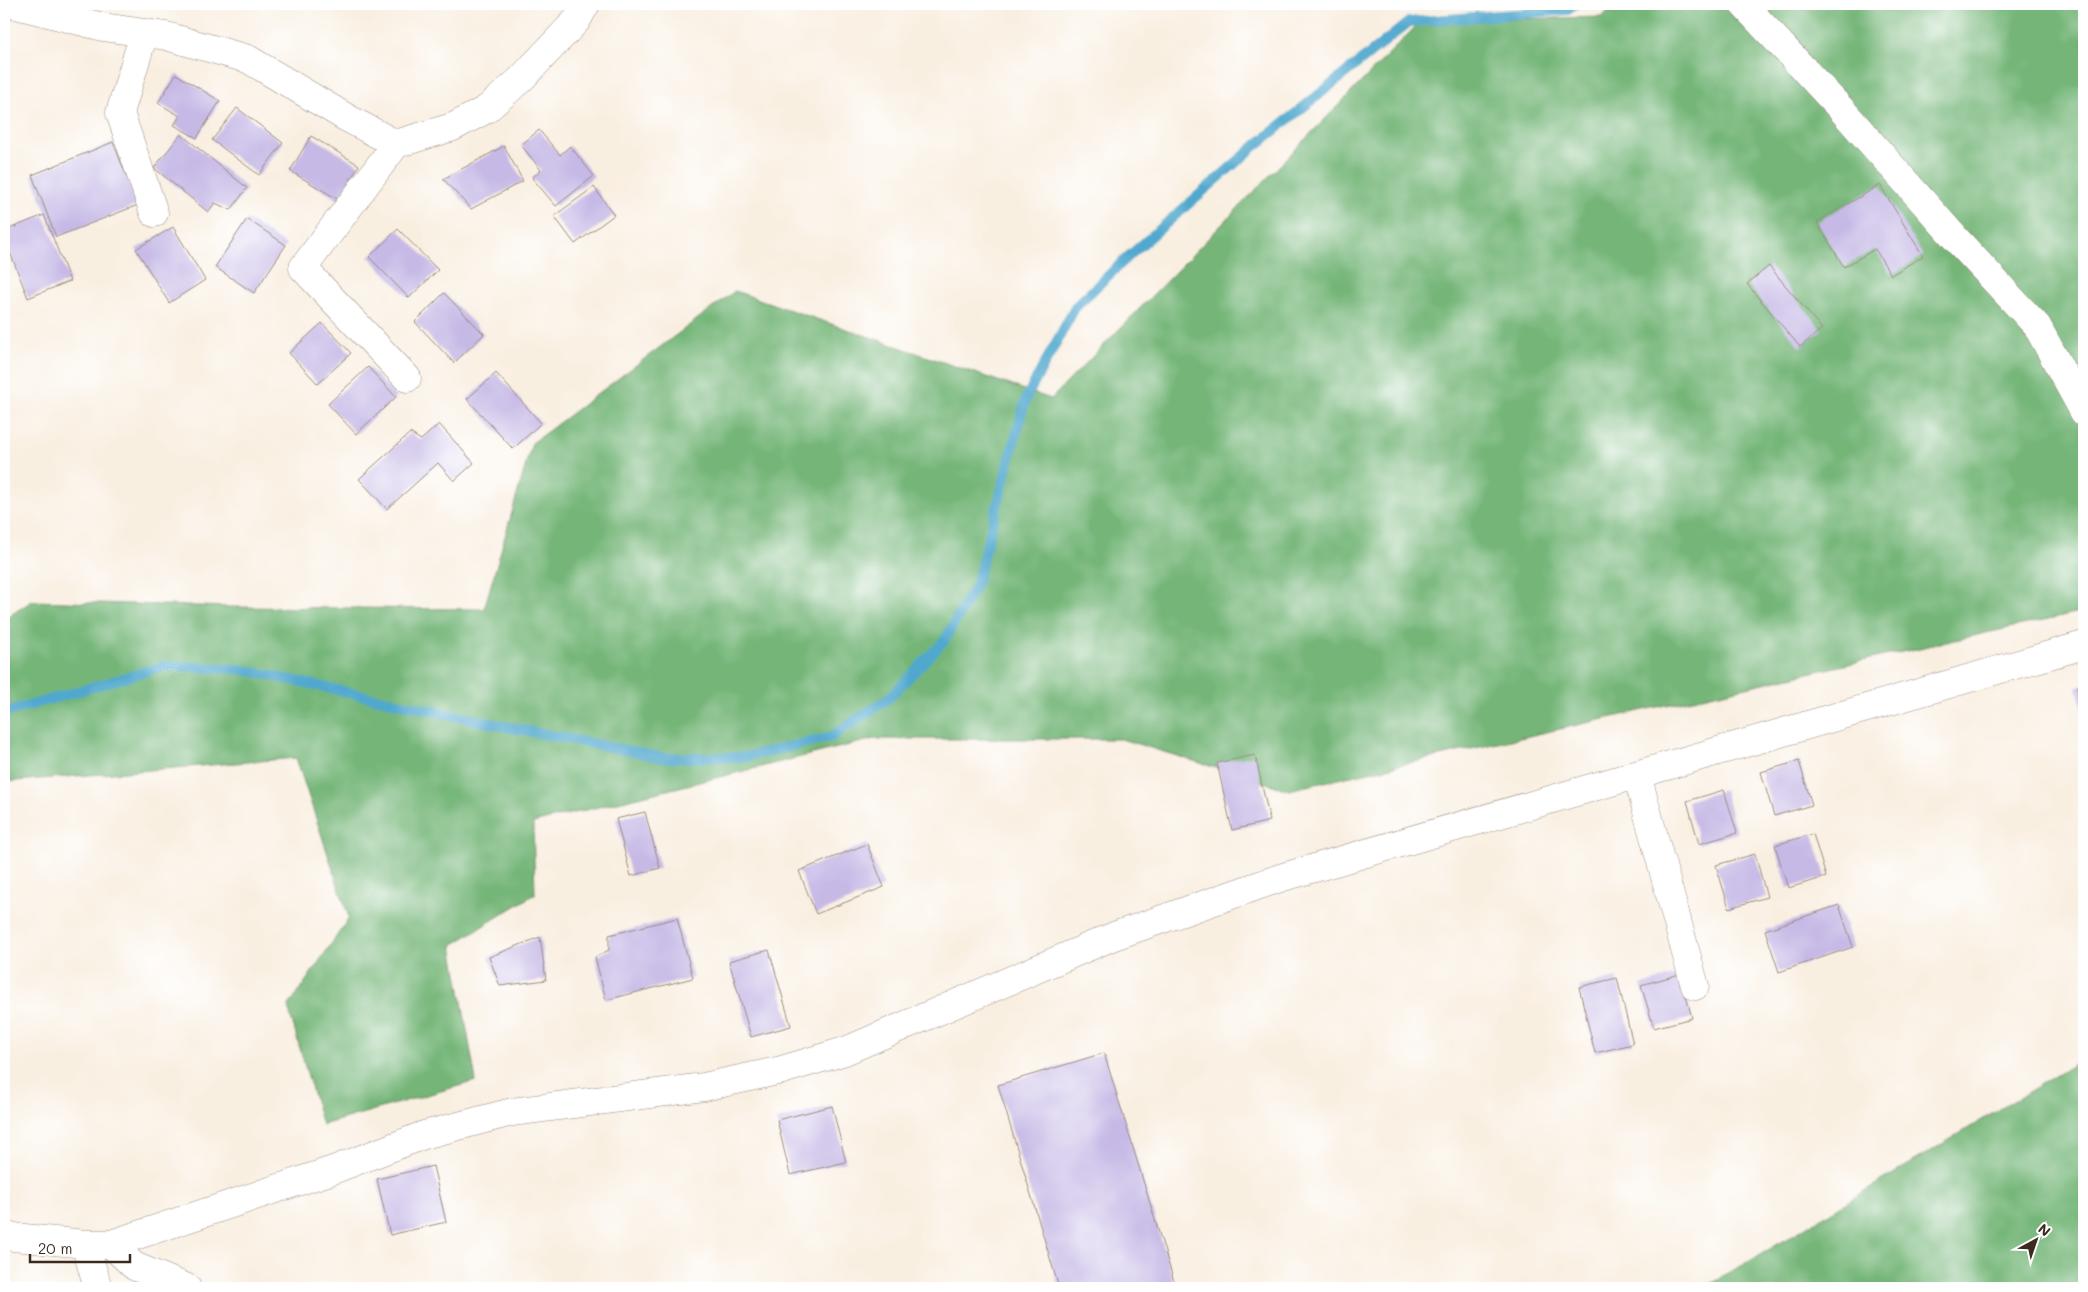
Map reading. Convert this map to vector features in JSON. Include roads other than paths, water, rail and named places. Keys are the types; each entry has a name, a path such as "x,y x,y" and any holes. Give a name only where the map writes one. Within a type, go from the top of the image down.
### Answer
{"street":[{"path":"12,4 103,27 166,36 248,58 347,118 396,144"},
{"path":"407,378 303,268 396,144 452,127 487,109 522,79 577,20 586,4"},
{"path":"1743,4 1842,110 1957,240 2037,326 2084,412"},
{"path":"144,32 120,113 154,213"},
{"path":"98,1244 333,1170 433,1133 512,1112 704,1087 782,1070 845,1051 1114,936 1280,878 2084,645"},
{"path":"1637,775 1695,986"},
{"path":"10,1232 98,1244 134,1266 187,1288"},
{"path":"98,1244 98,1288"}],"waterway":[{"path":"4,713 164,666 240,669 503,726 665,758 745,757 831,737 889,698 944,641 976,585 1026,398 1076,306 1130,255 1255,146 1409,22 1568,10 1576,4"}]}
